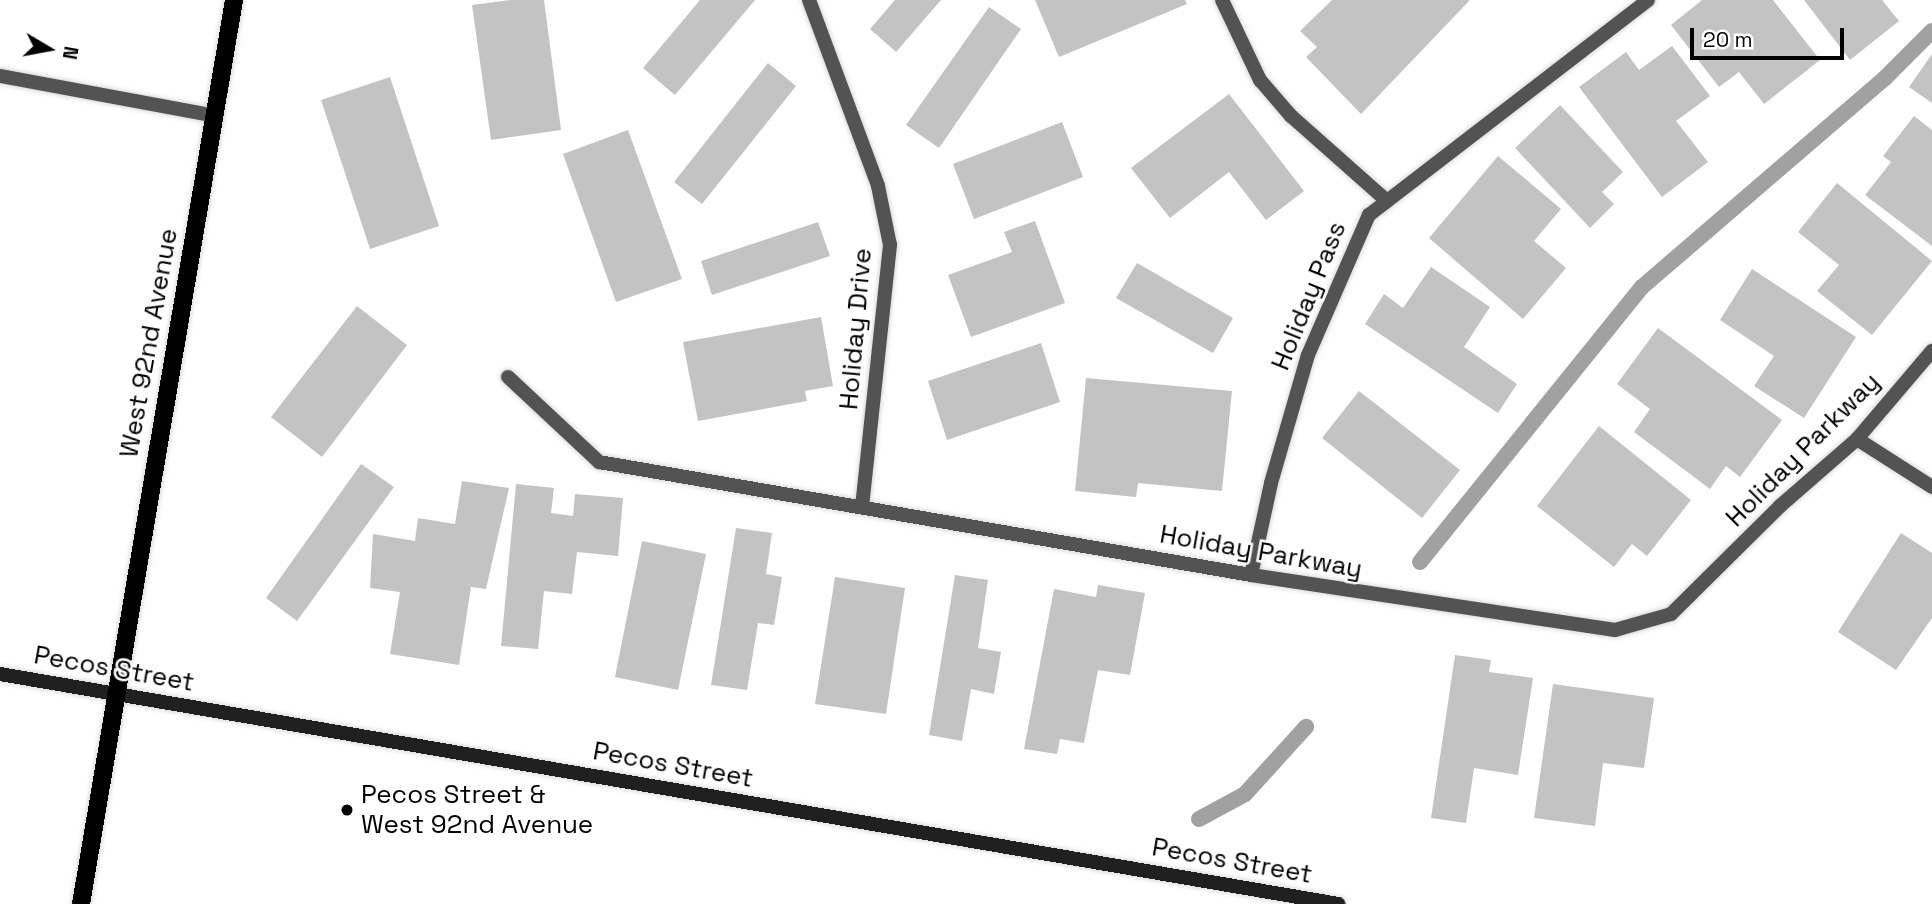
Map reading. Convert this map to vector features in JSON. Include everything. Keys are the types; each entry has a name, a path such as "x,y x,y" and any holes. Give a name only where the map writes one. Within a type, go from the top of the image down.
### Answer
{"main road":[{"name":"West 92nd Avenue","path":"81,904 114,695 234,0"}],"street":[{"name":"Holiday Drive","path":"808,0 878,186 890,245 862,507"},
{"path":"1222,0 1260,80 1291,116 1387,201"},
{"name":"Holiday Pass","path":"1251,575 1270,483 1308,355 1355,239 1369,215 1648,0"},
{"path":"0,76 215,116"},
{"name":"Holiday Parkway","path":"508,377 599,462 1251,575 1567,626 1615,630 1653,622 1671,614 1780,506 1857,439 1932,351"},
{"path":"1857,439 1932,487"},
{"name":"Pecos Street","path":"0,674 1259,898 1338,904"}],"building":[{"path":"510,0 544,0 561,130 491,140 472,5"},
{"path":"700,0 755,0 675,95 643,68"},
{"path":"895,0 941,0 896,52 870,29"},
{"path":"1035,0 1185,0 1187,4 1059,57"},
{"path":"1332,0 1470,0 1361,114 1306,57 1317,47 1300,31"},
{"path":"1702,0 1773,0 1820,60 1764,104 1739,72 1719,87 1671,25"},
{"path":"1804,0 1882,0 1899,21 1850,60"},
{"path":"989,7 1021,29 939,148 906,125"},
{"path":"1672,46 1710,96 1676,121 1708,162 1662,197 1579,87 1626,52 1639,70"},
{"path":"1932,54 1932,103 1909,87"},
{"path":"768,63 796,86 702,204 674,182"},
{"path":"390,77 439,226 370,249 321,100"},
{"path":"1229,94 1304,191 1266,220 1229,172 1170,218 1131,168"},
{"path":"1560,105 1623,172 1602,192 1614,204 1590,228 1515,148"},
{"path":"1914,116 1932,130 1932,246 1865,195 1891,162 1883,156"},
{"path":"1062,122 1083,177 974,219 953,164"},
{"path":"628,130 682,279 616,302 563,154"},
{"path":"1498,156 1561,209 1534,241 1566,268 1523,319 1429,238"},
{"path":"1837,183 1932,261 1872,335 1817,291 1839,265 1798,232"},
{"path":"1035,221 1065,303 971,337 948,275 1012,252 1004,232"},
{"path":"818,222 830,256 712,295 701,261"},
{"path":"1137,263 1233,318 1213,353 1116,298"},
{"path":"1431,267 1490,307 1464,347 1517,384 1498,413 1365,324 1384,294 1403,308"},
{"path":"1752,269 1856,337 1804,418 1754,386 1774,356 1720,320"},
{"path":"357,306 407,345 322,457 271,417"},
{"path":"821,317 833,386 805,391 807,401 698,421 683,342"},
{"path":"1658,328 1782,420 1740,477 1726,466 1710,489 1634,432 1650,409 1617,384"},
{"path":"1041,343 1060,402 947,440 928,381"},
{"path":"1086,378 1232,391 1222,491 1138,483 1136,497 1075,491"},
{"path":"1359,391 1460,470 1422,518 1322,438"},
{"path":"1599,426 1691,500 1647,556 1632,544 1614,567 1537,506"},
{"path":"361,464 394,487 297,621 266,598"},
{"path":"462,481 509,488 486,589 471,587 459,665 390,654 400,592 370,588 373,534 415,541 418,518 455,524"},
{"path":"516,484 554,488 551,513 573,516 575,494 623,498 618,556 577,552 572,594 544,591 538,649 501,646"},
{"path":"736,528 772,533 766,574 782,577 774,625 758,623 747,690 711,685"},
{"path":"1901,533 1932,553 1932,618 1896,670 1838,632"},
{"path":"642,541 706,554 678,690 615,677"},
{"path":"955,575 988,580 978,648 1001,652 994,694 971,689 962,741 929,735"},
{"path":"835,577 905,588 886,714 815,704"},
{"path":"1098,585 1145,593 1130,675 1098,670 1084,743 1060,739 1057,754 1024,749 1054,589 1096,597"},
{"path":"1455,655 1491,660 1489,672 1533,678 1518,775 1474,768 1466,823 1431,818"},
{"path":"1553,684 1654,698 1644,768 1603,763 1595,826 1534,818"}],"waterway":[{"path":"1420,562 1642,287 1884,79 1932,31"},
{"path":"1199,819 1245,794 1306,727"}],"place":[{"name":"Pecos Street & West 92nd Avenue","path":"347,810"}]}
